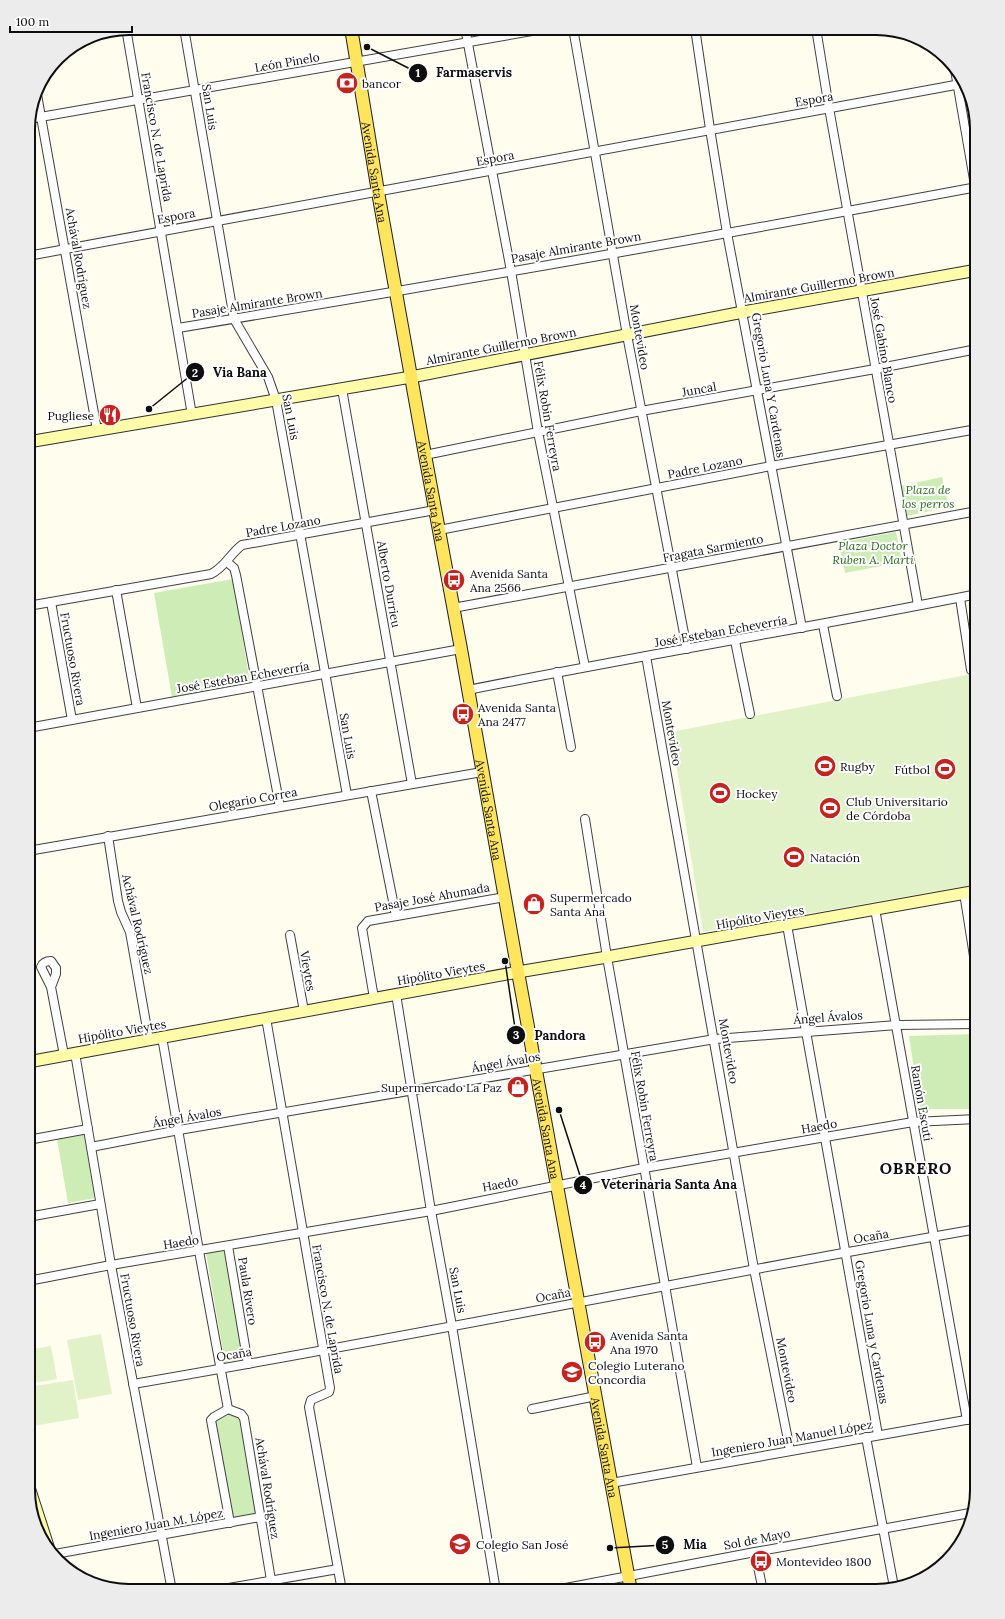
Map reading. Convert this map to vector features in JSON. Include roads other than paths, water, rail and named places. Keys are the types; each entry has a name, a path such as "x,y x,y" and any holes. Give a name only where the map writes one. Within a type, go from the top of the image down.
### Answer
{"main road":[{"name":"Avenida Santa Ana","path":"353,35 378,192 411,377 461,649 504,897 630,1584"}],"street":[{"name":"Francisco N. de Laprida","path":"127,35 192,415"},
{"name":"San Luis","path":"185,35 216,221 234,318 268,377 276,400 347,795"},
{"name":"Félix Robin Ferreyra","path":"466,35 511,271 538,432 585,667"},
{"name":"León Pinelo","path":"36,118 508,35"},
{"name":"Montevideo","path":"573,35 655,489 687,649"},
{"name":"Gregorio Luna Y Cardenas","path":"696,35 728,233 802,628"},
{"name":"José Gabino Blanco","path":"817,35 828,108 918,605"},
{"path":"956,81 970,155"},
{"name":"Espora","path":"35,255 595,152 710,129 957,85"},
{"name":"Achával Rodríguez","path":"39,104 97,430"},
{"name":"Pasaje Almirante Brown","path":"178,328 396,292 970,188"},
{"name":"Almirante Guillermo Brown","path":"35,441 411,377 743,312 970,271"},
{"name":"Juncal","path":"425,455 970,349"},
{"name":"Alberto Durrieu","path":"342,389 412,784"},
{"name":"Padre Lozano","path":"439,530 771,466 970,430"},
{"name":"Padre Lozano","path":"35,605 211,574 219,570 236,549 242,545 435,510"},
{"name":"Fragata Sarmiento","path":"453,608 568,588 970,512"},
{"path":"227,562 234,568 236,575 280,807"},
{"path":"116,590 137,708"},
{"name":"José Esteban Echeverría","path":"468,690 557,672 823,625 970,596"},
{"path":"960,598 970,663"},
{"name":"Fructuoso Rivera","path":"51,602 72,720"},
{"path":"823,625 837,696"},
{"path":"735,641 750,714"},
{"name":"José Esteban Echeverría","path":"35,727 461,649"},
{"name":"Montevideo","path":"646,656 754,1269 790,1450"},
{"path":"557,672 571,747"},
{"name":"Olegario Correa","path":"35,849 482,772"},
{"path":"371,792 396,916"},
{"name":"Félix Robin Ferreyra","path":"585,819 607,957 697,1467"},
{"name":"Achával Rodríguez","path":"108,836 118,901 130,932 149,1040"},
{"name":"Hipólito Vieytes","path":"35,1061 518,972 970,893"},
{"path":"964,894 970,931"},
{"name":"Pasaje José Ahumada","path":"374,998 362,928 364,924 368,921 504,897"},
{"name":"Ramón Escuti","path":"875,909 967,1420"},
{"name":"Gregorio Luna y Cardenas","path":"787,925 878,1436"},
{"name":"Vieytes","path":"290,935 304,1011"},
{"name":"Fructuoso Rivera","path":"51,987 70,1054 88,1129 111,1265 171,1584"},
{"name":"San Luis","path":"396,994 495,1584"},
{"name":"Francisco N. de Laprida","path":"266,1018 330,1388 329,1392 311,1400 309,1407 341,1584"},
{"name":"Ángel Ávalos","path":"91,1147 282,1112 714,1039 897,1025 970,1024"},
{"path":"162,1037 228,1409 211,1420 230,1523"},
{"name":"Haedo","path":"35,1280 111,1265 431,1210 644,1168 825,1137 913,1122 970,1120"},
{"path":"35,1139 88,1129"},
{"path":"35,1216 100,1204"},
{"name":"Ocaña","path":"133,1384 970,1230"},
{"name":"Paula Rivero","path":"228,1246 248,1364"},
{"path":"532,1409 596,1396"},
{"name":"Achával Rodríguez","path":"228,1409 241,1414 244,1418 271,1580"},
{"name":"Ingeniero Juan Manuel López","path":"611,1483 790,1450 970,1419"},
{"path":"866,1437 893,1582"},
{"name":"Sol de Mayo","path":"590,1584 967,1514"},
{"name":"Ingeniero Juan M. López","path":"59,1553 260,1517"},
{"path":"755,1552 762,1584"},
{"path":"249,1584 338,1569"}],"place":[{"name":"Farmaservis","path":"367,47"},
{"name":"bancor","path":"347,83"},
{"name":"Via Bana","path":"149,409"},
{"name":"Pugliese","path":"110,415"},
{"name":"Avenida Santa Ana 2566","path":"454,580"},
{"name":"Avenida Santa Ana 2477","path":"463,714"},
{"name":"Rugby","path":"825,766"},
{"name":"Fútbol","path":"945,769"},
{"name":"Hockey","path":"720,793"},
{"name":"Club Universitario de Córdoba","path":"830,808"},
{"name":"Natación","path":"794,857"},
{"name":"Supermercado Santa Ana","path":"534,904"},
{"name":"Pandora","path":"505,961"},
{"name":"Supermercado La Paz","path":"518,1087"},
{"name":"Veterinaria Santa Ana","path":"559,1110"},
{"name":"Avenida Santa Ana 1970","path":"595,1342"},
{"name":"Colegio Luterano Concordia","path":"572,1372"},
{"name":"Colegio San José","path":"460,1544"},
{"name":"Mia","path":"610,1548"},
{"name":"Montevideo 1800","path":"761,1561"}],"district":[{"name":"OBRERO","path":"916,1168"}],"park label":[{"name":"Plaza de los perros","path":"928,496"},
{"name":"Plaza Doctor Ruben A. Marti","path":"873,552"}]}
